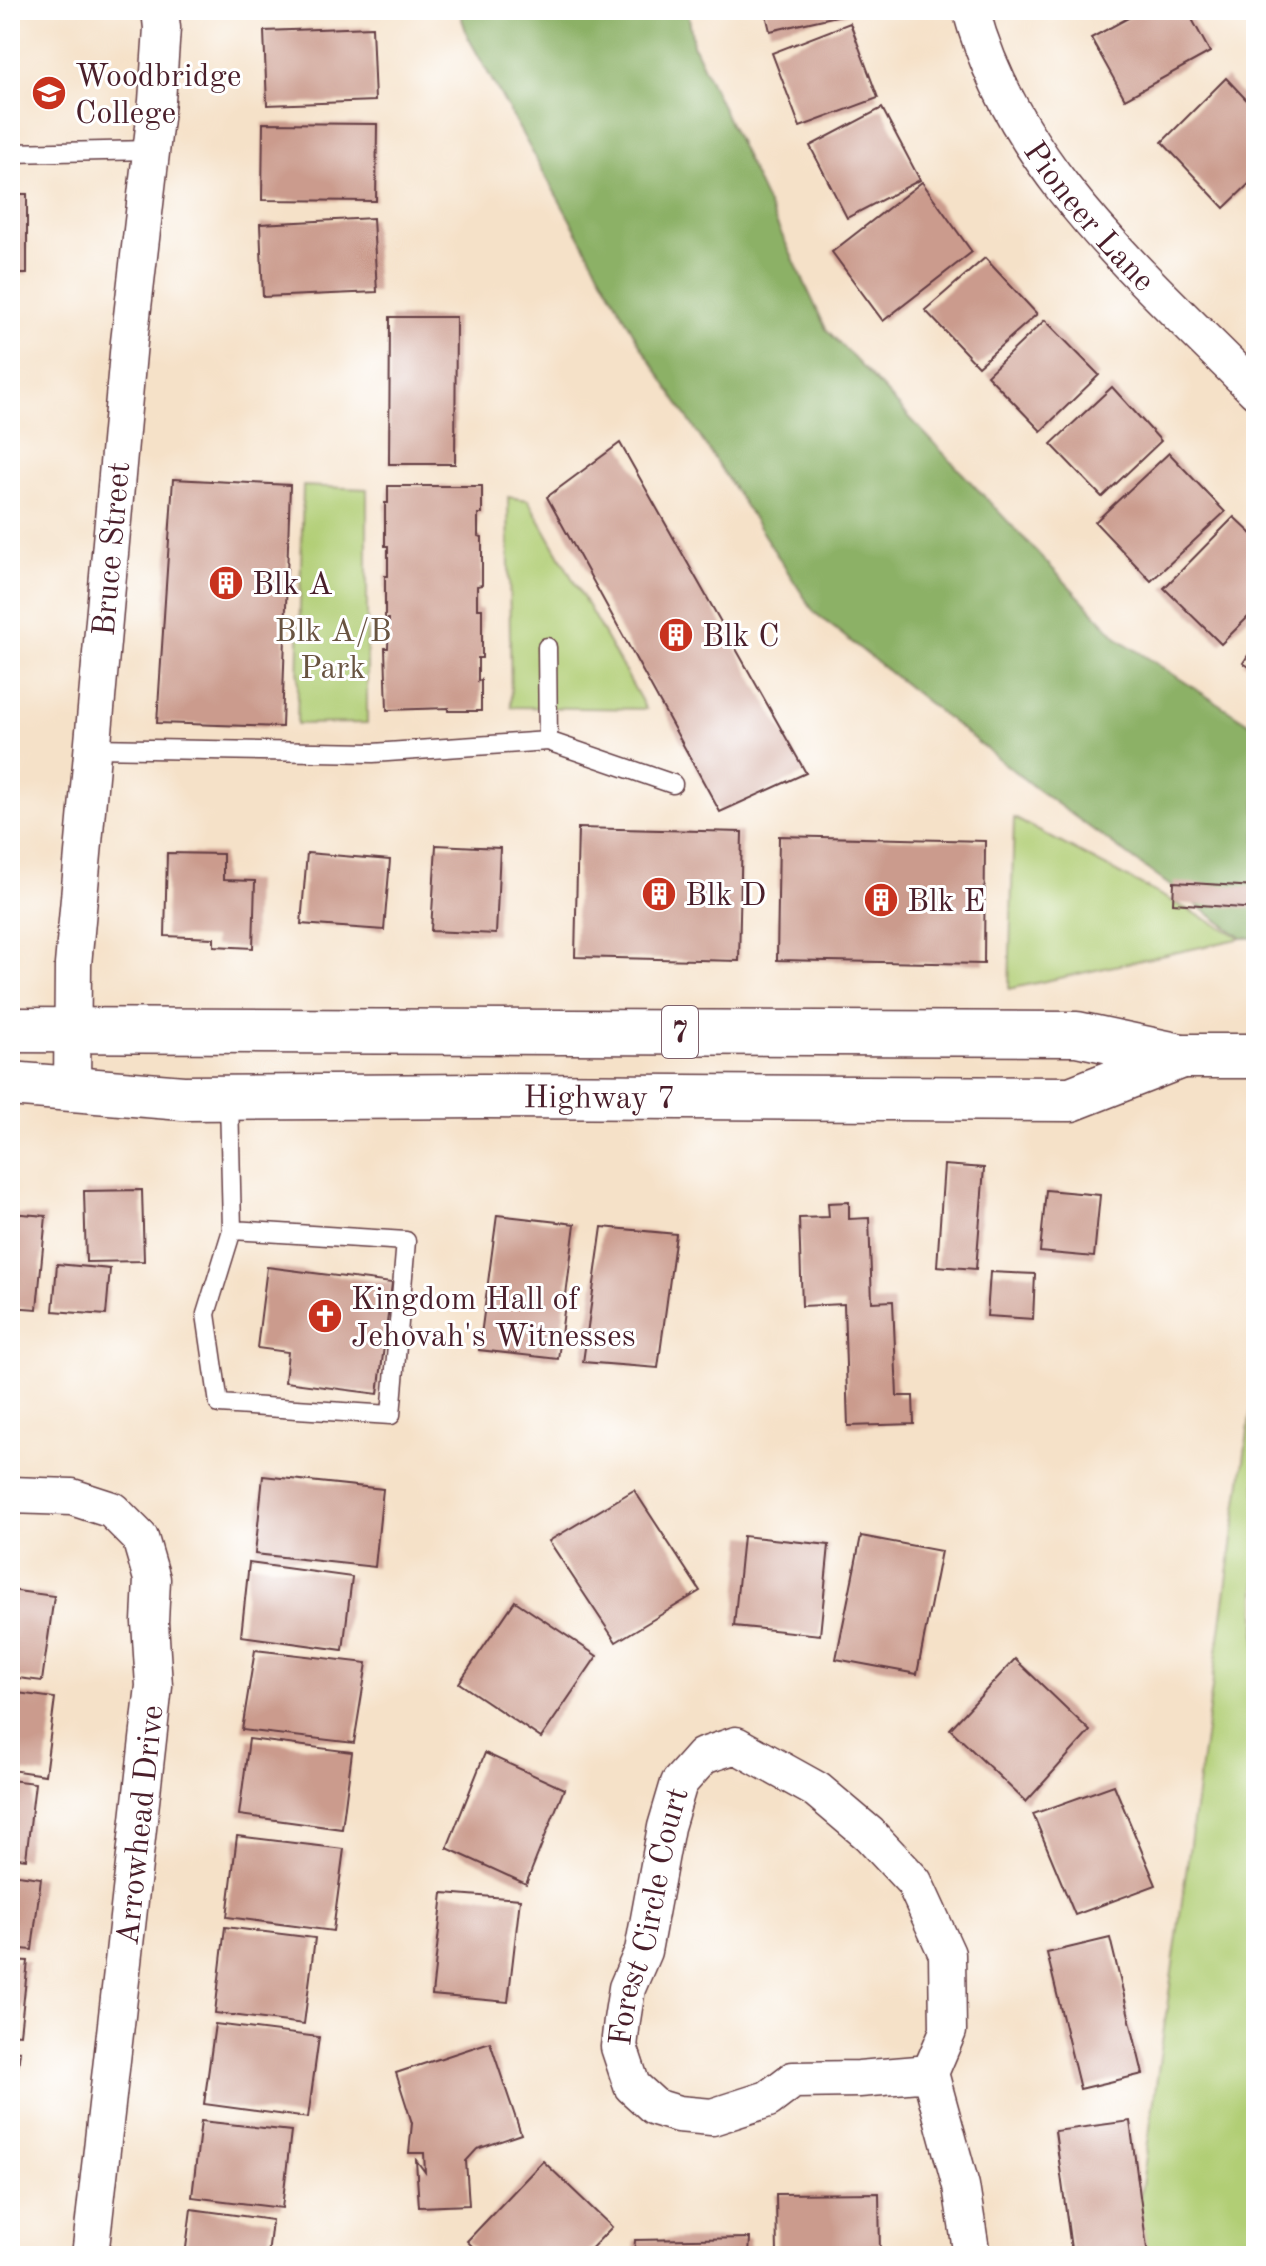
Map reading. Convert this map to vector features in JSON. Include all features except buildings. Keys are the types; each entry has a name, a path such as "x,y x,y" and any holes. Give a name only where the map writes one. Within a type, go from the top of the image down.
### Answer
{"main road":[{"name":"Highway 7","path":"10,1030 1077,1034 1181,1056 1256,1056"},
{"name":"Highway 7","path":"10,1084 183,1098 1071,1099 1181,1056"}],"street":[{"name":"Bruce Street","path":"72,1089 73,965 127,356 159,72 160,10"},
{"name":"Pioneer Lane","path":"971,10 998,87 1034,149 1075,204 1256,391"},
{"name":"Arrowhead Drive","path":"10,1495 72,1497 112,1510 140,1538 152,1579 150,1622 154,1686 90,2256"},
{"name":"Forest Circle Court","path":"736,1745 817,1790 869,1834 914,1882 947,1954 948,2031 930,2073 793,2080 768,2099 712,2117 678,2114 655,2107 632,2086 619,2047 627,1988 643,1951 666,1827 679,1783 703,1756 736,1745"},
{"path":"930,2073 961,2186 972,2256"}],"lane":[{"path":"10,153 151,150"},
{"path":"547,647 548,741"},
{"path":"93,748 373,753 548,741 673,784"},
{"path":"229,1097 232,1230 206,1314 219,1404 391,1415 406,1241 232,1230"}],"green space":[{"path":"459,10 688,10 693,45 826,329 1120,640 1256,728 1256,938 1242,938 1034,787 814,612 639,343 468,37"},
{"name":"Blk A/B Park","path":"303,486 367,489 367,723 297,724"},
{"path":"508,497 528,500 646,709 511,707"},
{"path":"1014,818 1242,938 1009,989"},
{"path":"1256,1375 1256,2256 1132,2256"}],"place":[{"name":"Woodbridge College","path":"49,93"},
{"name":"Blk A","path":"226,583"},
{"name":"Blk C","path":"676,635"},
{"name":"Blk D","path":"659,894"},
{"name":"Blk E","path":"881,900"},
{"name":"Kingdom Hall of Jehovah's Witnesses","path":"325,1316"}]}
